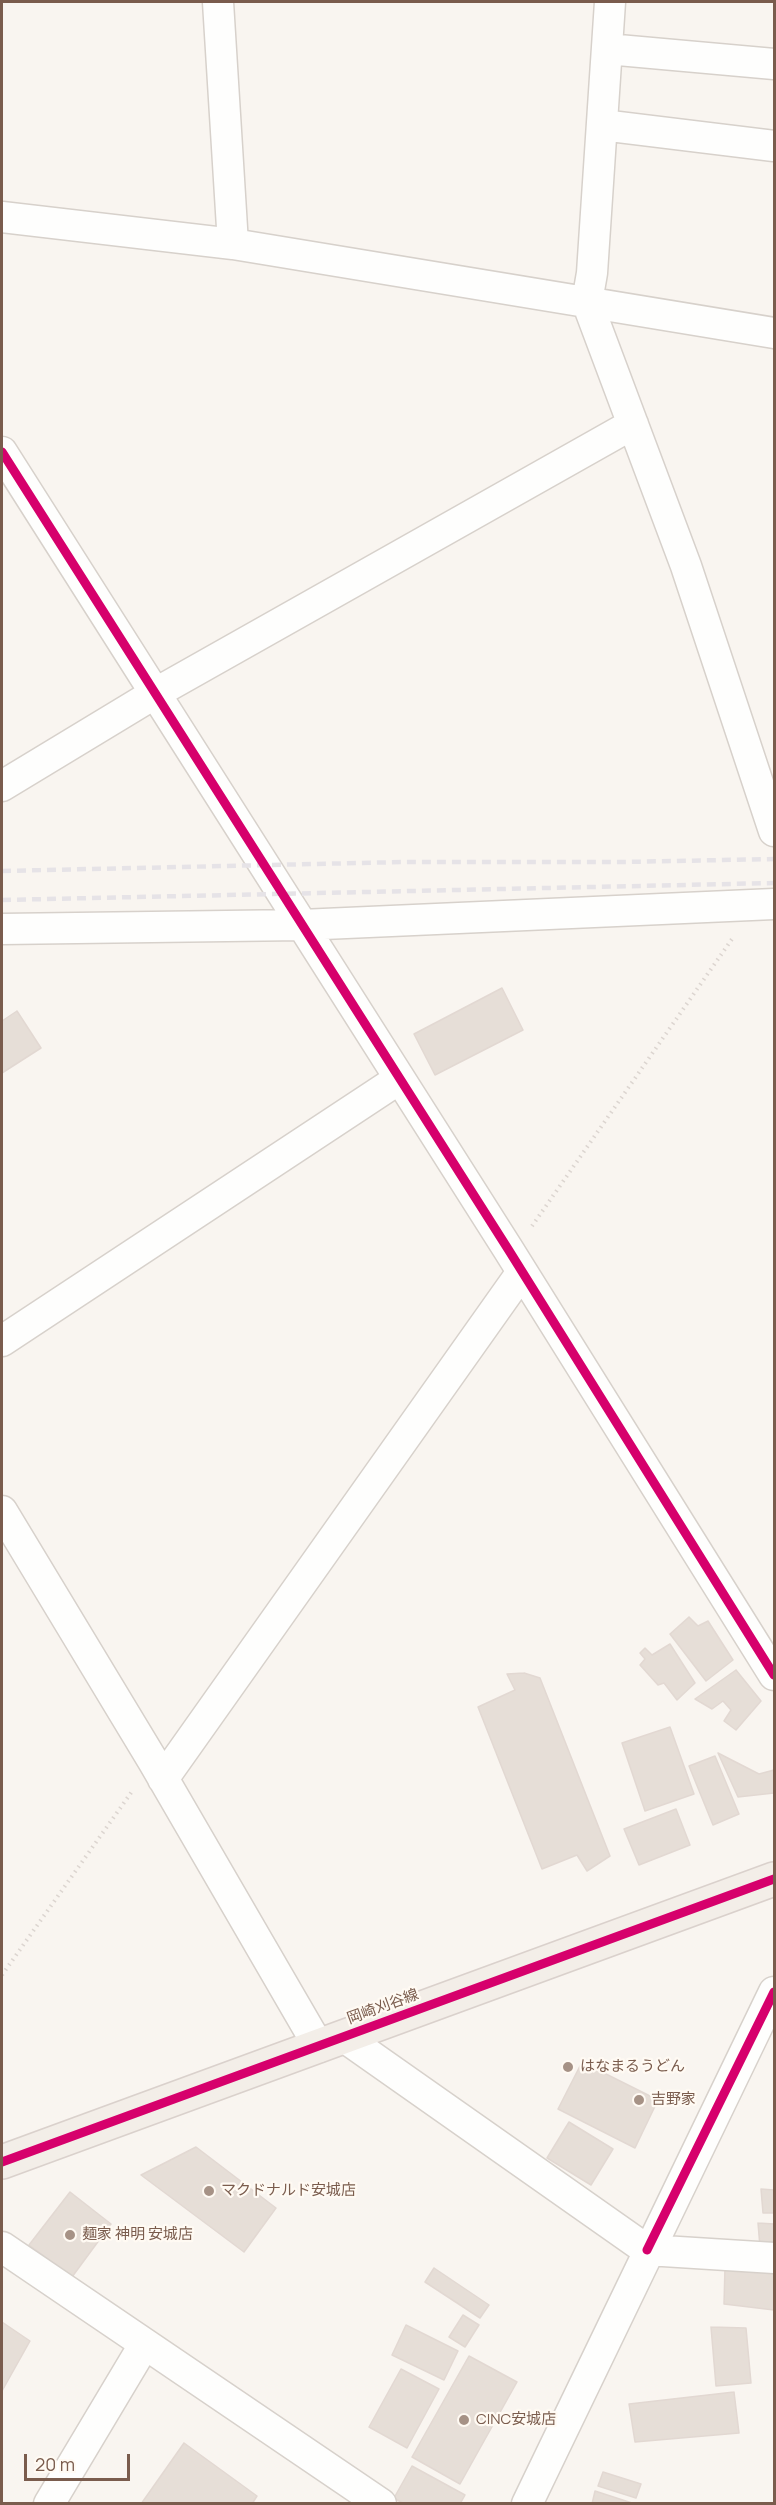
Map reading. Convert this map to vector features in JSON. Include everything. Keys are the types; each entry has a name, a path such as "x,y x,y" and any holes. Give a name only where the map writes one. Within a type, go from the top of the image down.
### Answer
{"main road":[{"name":"岡崎刈谷線","path":"2,2162 774,1879"}],"street":[{"path":"218,2 233,244"},
{"path":"610,2 592,273 587,302 686,566 774,831"},
{"path":"607,49 774,64"},
{"path":"602,125 774,146"},
{"path":"2,217 233,244 774,333"},
{"path":"2,786 154,694 633,424"},
{"path":"2,452 522,1272 774,1675"},
{"path":"2,928 301,925 774,904"},
{"path":"2,1341 399,1079"},
{"path":"163,1779 522,1272"},
{"path":"2,1511 163,1779 332,2042 647,2250 774,2258"},
{"path":"527,2504 647,2250 774,1992"},
{"path":"2,2247 381,2504"},
{"path":"49,2504 144,2345"}],"building":[{"path":"502,988 523,1030 435,1075 414,1034"},
{"path":"17,1011 41,1048 2,1073 2,1021"},
{"path":"689,1617 698,1626 708,1621 733,1660 706,1681 670,1634"},
{"path":"670,1644 695,1683 677,1700 664,1683 658,1685 640,1665 645,1659 640,1653 645,1648 652,1655"},
{"path":"736,1670 761,1701 736,1730 724,1721 731,1710 723,1701 712,1709 695,1699"},
{"path":"524,1673 540,1678 610,1856 587,1871 577,1855 542,1869 478,1707 515,1690 507,1674"},
{"path":"670,1727 694,1794 645,1811 622,1743"},
{"path":"718,1753 759,1774 774,1770 774,1793 738,1797"},
{"path":"715,1756 739,1814 713,1825 689,1766"},
{"path":"676,1809 690,1845 639,1865 624,1829"},
{"path":"582,2062 658,2100 635,2148 558,2109"},
{"path":"569,2122 613,2149 591,2185 547,2158"},
{"name":"マクドナルド安城店","path":"196,2147 276,2208 244,2252 141,2175"},
{"path":"761,2189 774,2190 774,2213 763,2213"},
{"name":"麺家 神明 安城店","path":"70,2192 111,2224 72,2277 29,2245"},
{"path":"758,2223 774,2224 774,2247 760,2247"},
{"path":"725,2267 774,2269 774,2310 724,2304"},
{"path":"434,2268 489,2305 480,2318 425,2282"},
{"path":"463,2315 479,2325 465,2347 449,2337"},
{"path":"2,2322 30,2341 2,2391"},
{"path":"406,2325 458,2351 444,2380 392,2355"},
{"path":"711,2327 746,2328 751,2383 716,2386"},
{"name":"CINC安城店","path":"469,2356 517,2382 460,2484 412,2457"},
{"path":"401,2369 439,2389 407,2448 369,2427"},
{"path":"734,2392 739,2433 635,2442 629,2404"},
{"path":"184,2443 257,2496 252,2504 141,2504"},
{"path":"412,2466 465,2495 460,2504 404,2504 394,2498"},
{"path":"603,2472 641,2484 636,2498 598,2486"},
{"path":"595,2491 635,2504 592,2504"}],"railway":[{"path":"2,871 403,862 774,859"},
{"path":"2,900 774,883"}],"cycle path":[{"path":"2,452 508,1249 774,1675"},
{"path":"2,2162 774,1879"},
{"path":"647,2250 774,1992"}],"place":[{"name":"はなまるうどん","path":"568,2067"},
{"name":"吉野家","path":"639,2100"},
{"name":"マクドナルド安城店","path":"209,2191"},
{"name":"麺家 神明 安城店","path":"70,2235"},
{"name":"CINC安城店","path":"464,2420"}]}
